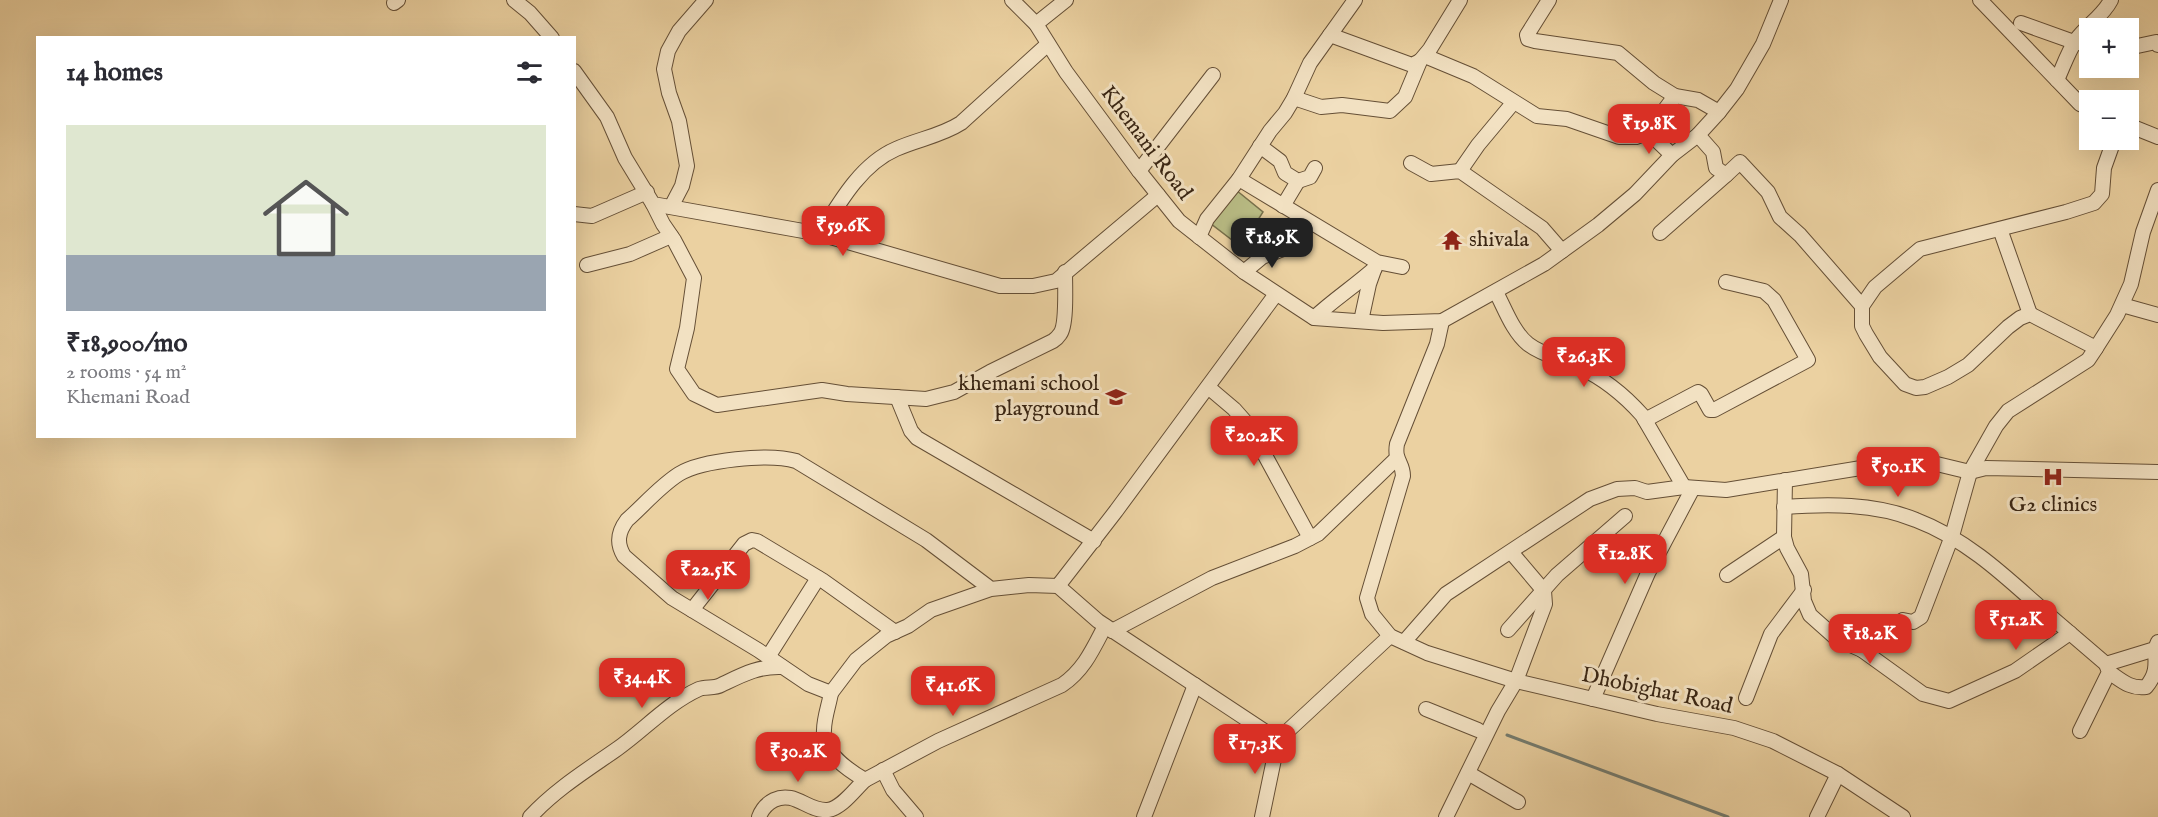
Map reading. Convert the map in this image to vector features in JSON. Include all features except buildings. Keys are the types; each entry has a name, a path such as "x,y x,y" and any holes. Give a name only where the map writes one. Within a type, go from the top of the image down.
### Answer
{"street":[{"path":"514,0 530,13 550,36"},
{"path":"671,207 682,186 687,166 679,121 669,93 664,69 668,51 679,31 706,0"},
{"name":"Khemani Road","path":"1012,0 1036,24 1066,72 1179,221 1244,272 1314,318 1383,323 1442,321"},
{"path":"1036,24 1066,0"},
{"path":"1199,237 1207,219 1239,179 1294,98 1310,63 1355,0"},
{"path":"1549,0 1527,35 1528,39 1618,53 1654,83 1675,96 1698,100 1719,112"},
{"path":"1262,817 1278,740 1390,636 1372,614 1367,598 1403,476 1403,471 1396,459 1397,444 1437,344 1442,321 1496,292 1599,225 1635,194 1672,155 1698,135 1737,89 1763,44 1781,0"},
{"path":"1980,0 2079,103"},
{"path":"2057,80 2074,42 2093,19 2105,12 2112,0"},
{"path":"1294,98 1322,107 1342,105 1390,111 1405,97 1423,58 1454,2"},
{"path":"2021,23 2079,43"},
{"path":"1330,35 1412,65 1423,58"},
{"path":"2139,46 2156,42 2158,45"},
{"path":"819,234 842,197 877,160 894,149 950,130 961,123 1048,44"},
{"path":"1423,58 1473,76 1537,116 1567,119 1619,137 1636,136 1648,132 1675,96"},
{"path":"576,74 607,117 625,158 694,278 687,328 677,369 694,393 717,405 822,390 847,394 926,399 954,392 1053,341 1062,333 1065,316 1065,272"},
{"path":"1139,171 1213,75"},
{"path":"1460,171 1513,103"},
{"path":"2139,129 2158,137"},
{"path":"1648,132 1672,155"},
{"path":"1698,135 1713,152 1716,168 1726,175"},
{"path":"1260,146 1280,161 1285,172 1298,181"},
{"path":"2030,314 2008,327 1968,365 1933,384 1916,388 1905,384 1880,357 1862,326 1862,306 1875,287 1920,249 2066,212 2094,202 2102,194 2104,168 2110,150"},
{"path":"1660,233 1740,162 1768,192 1780,217 1800,235 1862,306"},
{"path":"1411,163 1431,174 1460,171 1542,228 1562,251"},
{"path":"1283,206 1298,181 1310,177 1315,168"},
{"path":"1239,179 1376,265 1402,267"},
{"path":"1862,650 1870,649 1900,622 1913,622 1921,617 1952,536 1970,472 1996,426 2008,411 2088,360 2096,348 2122,305 2131,284 2142,232 2158,190"},
{"path":"576,214 592,216 650,198 671,207 819,234 1000,286 1033,286 1056,281 1158,195"},
{"path":"2000,229 2030,314 2096,348"},
{"path":"587,265 630,254 671,236"},
{"path":"1244,272 1262,257 1291,246"},
{"path":"1314,318 1327,304 1361,281 1376,265"},
{"path":"1361,321 1369,284 1376,265"},
{"path":"1645,420 1698,392 1710,410 1714,410 1808,360 1769,295 1751,287 1726,282"},
{"path":"1496,292 1519,335 1528,344 1589,372 1621,394 1645,420 1688,488"},
{"path":"1058,586 1094,541 1276,294"},
{"path":"2122,305 2158,315"},
{"path":"1208,387 1234,409 1249,426 1310,538"},
{"path":"897,397 911,431 917,438 1094,541"},
{"path":"831,693 808,684 672,598 624,556 618,540 621,528 676,476 687,470 701,465 782,457 796,460 926,540 991,589"},
{"path":"759,817 767,803 790,796 813,807 827,810 836,807 865,780 895,762 1062,685 1083,667 1109,629 1212,578 1310,538 1329,525 1396,459"},
{"path":"1404,642 1446,594 1590,499 1617,489 1635,488 1647,492 1688,488 1726,490 1916,459 1970,472 1986,468 2158,472"},
{"path":"1785,480 1784,537 1787,548 1801,574 1804,601 1810,615 1837,639 1862,650 1923,694 1949,701 2015,671 2070,633"},
{"path":"1593,699 1688,488"},
{"path":"1784,507 1833,505 1892,512 1952,536 2003,574 2108,668 2129,686 2146,687 2154,678 2157,647 2108,668 2080,731"},
{"path":"1508,630 1557,575 1625,516"},
{"path":"1727,575 1784,537"},
{"path":"692,610 748,541 757,541 818,578 895,632"},
{"path":"1446,817 1498,711 1516,681 1545,604 1544,591 1511,552"},
{"path":"768,657 818,578"},
{"path":"865,780 840,764 830,750 823,732 831,693 856,660 886,636 931,610 991,589 1029,585 1058,586 1109,629 1278,740"},
{"path":"1746,698 1771,634 1804,590"},
{"name":"Dhobighat Road","path":"1390,636 1444,659 1516,681 1657,714 1734,728 1773,741 1838,774 1903,817"},
{"path":"530,817 578,775 617,749 681,699 701,688 718,687 750,670 766,666 784,667"},
{"path":"1147,817 1195,685"},
{"path":"1426,709 1478,730"},
{"path":"883,770 892,790 916,817"},
{"path":"1468,773 1518,802"},
{"path":"1817,817 1838,774"}],"green space":[{"path":"1236,190 1263,212 1241,247 1210,223"}],"waterway":[{"path":"1507,735 1728,817"}],"place":[{"name":"shivala","path":"1452,240"},
{"name":"khemani school playground","path":"1116,397"},
{"name":"G2 clinics","path":"2053,477"}]}
